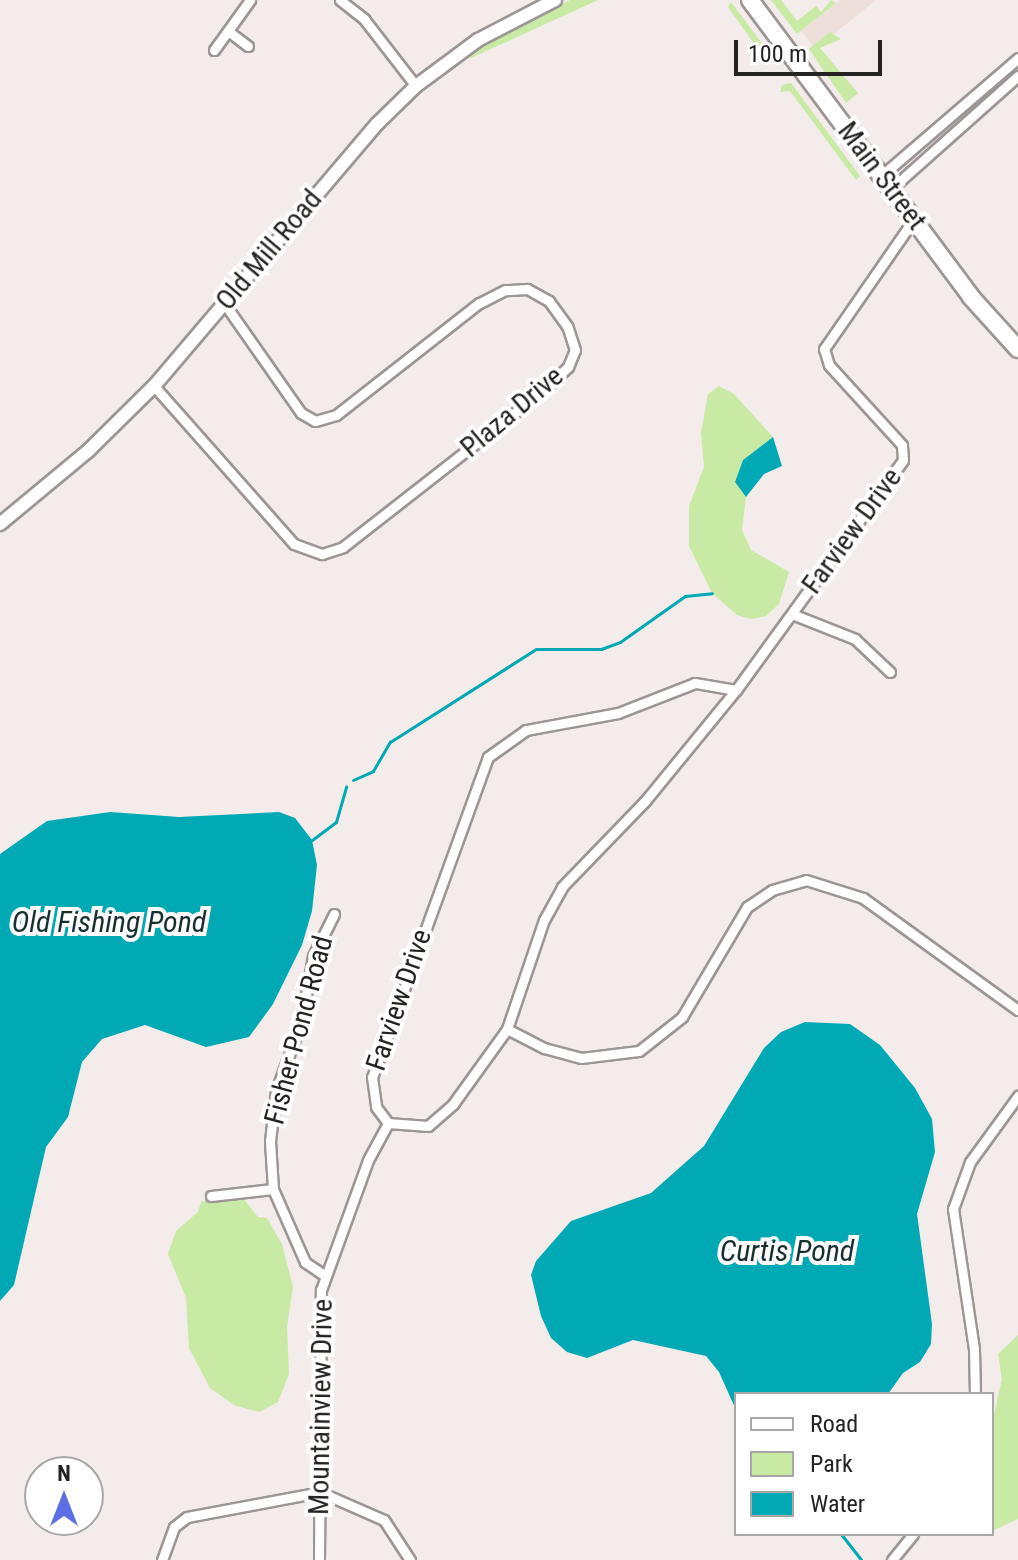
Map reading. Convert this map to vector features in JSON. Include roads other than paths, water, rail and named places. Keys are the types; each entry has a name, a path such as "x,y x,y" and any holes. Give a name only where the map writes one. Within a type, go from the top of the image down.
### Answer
{"highway":[{"name":"Main Street","path":"750,0 886,183 1018,349"}],"street":[{"path":"214,50 250,0"},
{"path":"340,0 364,19 416,86"},
{"name":"Old Mill Road","path":"0,524 89,450 154,386 416,86 478,40 555,0"},
{"path":"228,31 248,46"},
{"path":"886,183 1018,58"},
{"path":"886,183 1018,76"},
{"name":"Farview Drive","path":"736,690 712,683 686,685 618,713 526,730 488,757 372,1077 373,1099 388,1123 407,1128 436,1122 507,1029 544,920 562,887 645,801 736,690 904,458 904,447 829,365 824,349 914,219"},
{"name":"Plaza Drive","path":"154,386 294,544 322,554 343,547 544,390 571,363 575,350 567,326 549,301 527,289 505,290 479,303 336,415 315,421 301,413 224,303"},
{"path":"792,614 855,639 890,672"},
{"path":"507,1029 544,1048 581,1058 639,1051 682,1017 747,907 772,890 806,880 863,898 1018,1010"},
{"name":"Fisher Pond Road","path":"324,1275 305,1262 273,1189 270,1141 276,1091 301,1022 313,956 334,914"},
{"path":"975,1392 974,1349 953,1209 970,1162 1018,1096"},
{"name":"Mountainview Drive","path":"319,1560 319,1312 324,1275 368,1160 388,1123"},
{"path":"211,1196 273,1189"},
{"path":"162,1560 174,1527 192,1515 320,1492 384,1520 410,1560"},
{"path":"892,1560 911,1536"}],"water":[{"path":"773,437 782,466 764,474 746,497 735,482 743,460"},
{"name":"Old Fishing Pond","path":"110,812 179,817 279,812 295,818 312,840 317,865 312,911 302,945 273,1004 249,1037 206,1047 145,1025 102,1039 82,1062 68,1117 46,1147 14,1285 0,1301 0,854 47,821"},
{"name":"Curtis Pond","path":"805,1022 850,1024 880,1045 915,1088 932,1119 935,1152 917,1214 932,1324 931,1344 920,1362 903,1373 889,1392 734,1392 734,1406 719,1372 706,1356 633,1340 587,1358 567,1352 551,1338 541,1316 531,1275 536,1261 571,1221 651,1193 704,1146 764,1048 781,1032"}],"waterway":[{"path":"353,780 373,771 390,742 536,649 601,649 620,642 685,596 712,593"},
{"path":"312,840 336,822 346,786"},
{"path":"843,1536 861,1560"}]}
